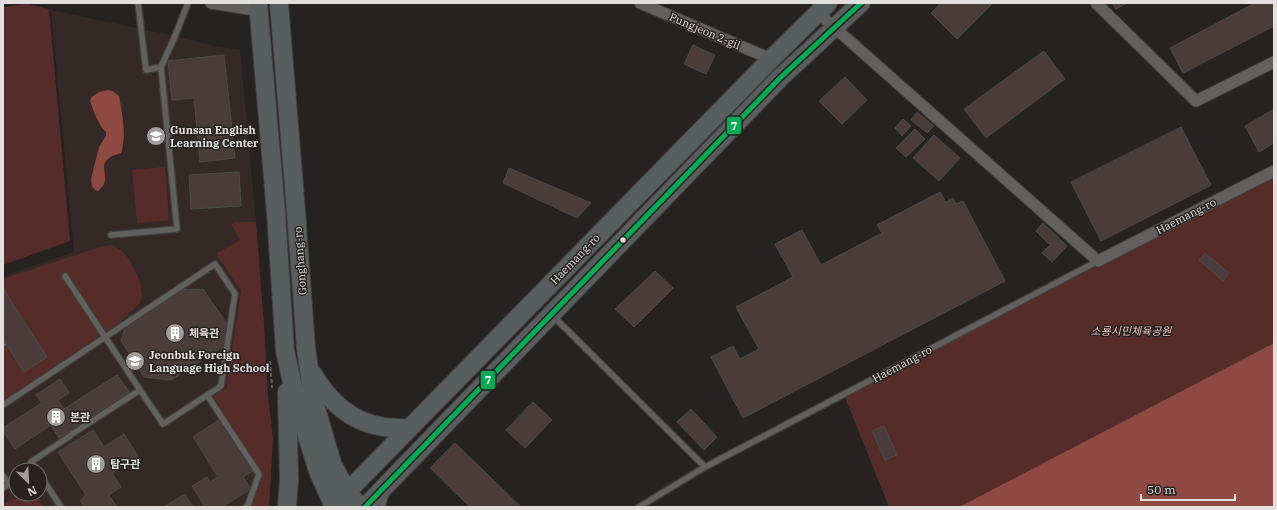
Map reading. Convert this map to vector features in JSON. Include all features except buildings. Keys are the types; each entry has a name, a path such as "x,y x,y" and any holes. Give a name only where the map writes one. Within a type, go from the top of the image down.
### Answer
{"main road":[{"name":"Gonghang-ro","path":"279,3 306,348 313,398 332,463 347,492 361,507"},
{"name":"Haemang-ro","path":"365,507 781,77 861,3"},
{"name":"Gonghang-ro","path":"258,7 276,213 278,353 296,400 318,471 334,507"},
{"name":"Haemang-ro","path":"334,507 771,58 822,8"},
{"path":"278,353 289,456 287,507"},
{"path":"308,366 323,390 335,404 349,414 364,422 384,427 410,428"}],"street":[{"path":"211,3 258,7"},
{"name":"Pungjeon 2-gil","path":"640,3 771,58"},
{"path":"1096,3 1196,100 1274,62"},
{"name":"Haemang-ro","path":"822,8 834,27 1098,261 1274,171"}],"lane":[{"path":"138,3 146,70 161,67"},
{"path":"111,235 177,229 161,67 176,36 188,3"},
{"name":"Haemang-ro","path":"639,507 705,467 1098,261"},
{"path":"3,405 105,337 215,264 235,294 221,386 163,424 140,390 105,337 65,276"},
{"path":"552,314 705,467"},
{"path":"31,462 140,390"},
{"path":"207,395 259,474 246,507"},
{"path":"382,507 382,503 391,480"},
{"path":"48,487 61,507"}],"path":[{"path":"273,393 278,353"}],"shaded area":[{"name":"Jeonbuk Foreign Language High School","path":"51,10 175,36 214,46 240,50 256,222 268,396 273,439 269,507 3,507 3,276 74,252"},
{"path":"108,90 113,91 119,96 124,139 121,153 112,156 104,164 105,182 98,191 92,186 91,179 99,147 106,136 106,132 96,117 90,100 98,93"},
{"path":"1274,343 1274,507 959,507"}],"green space":[{"path":"27,4 49,9 70,241 3,265 3,7"},
{"path":"165,167 169,220 137,223 132,170"},
{"name":"소룡시민체육공원","path":"1274,171 1274,343 959,507 889,507 844,395"},
{"path":"235,222 256,222 268,396 273,439 269,507 251,507 262,472 213,396 226,388 241,291 216,254 240,240 231,224"},
{"path":"113,245 123,252 129,259 140,281 142,297 139,304 120,322 3,401 3,279 103,246"},
{"path":"8,502 41,502 44,507 3,507 3,505"}],"transit line":[{"name":"7","path":"365,507 781,77 861,3"}],"place":[{"name":"Gunsan English Learning Center","path":"156,136"},
{"name":"체육관","path":"175,333"},
{"name":"Jeonbuk Foreign Language High School","path":"135,361"},
{"name":"본관","path":"56,417"},
{"name":"탐구관","path":"96,464"}]}
